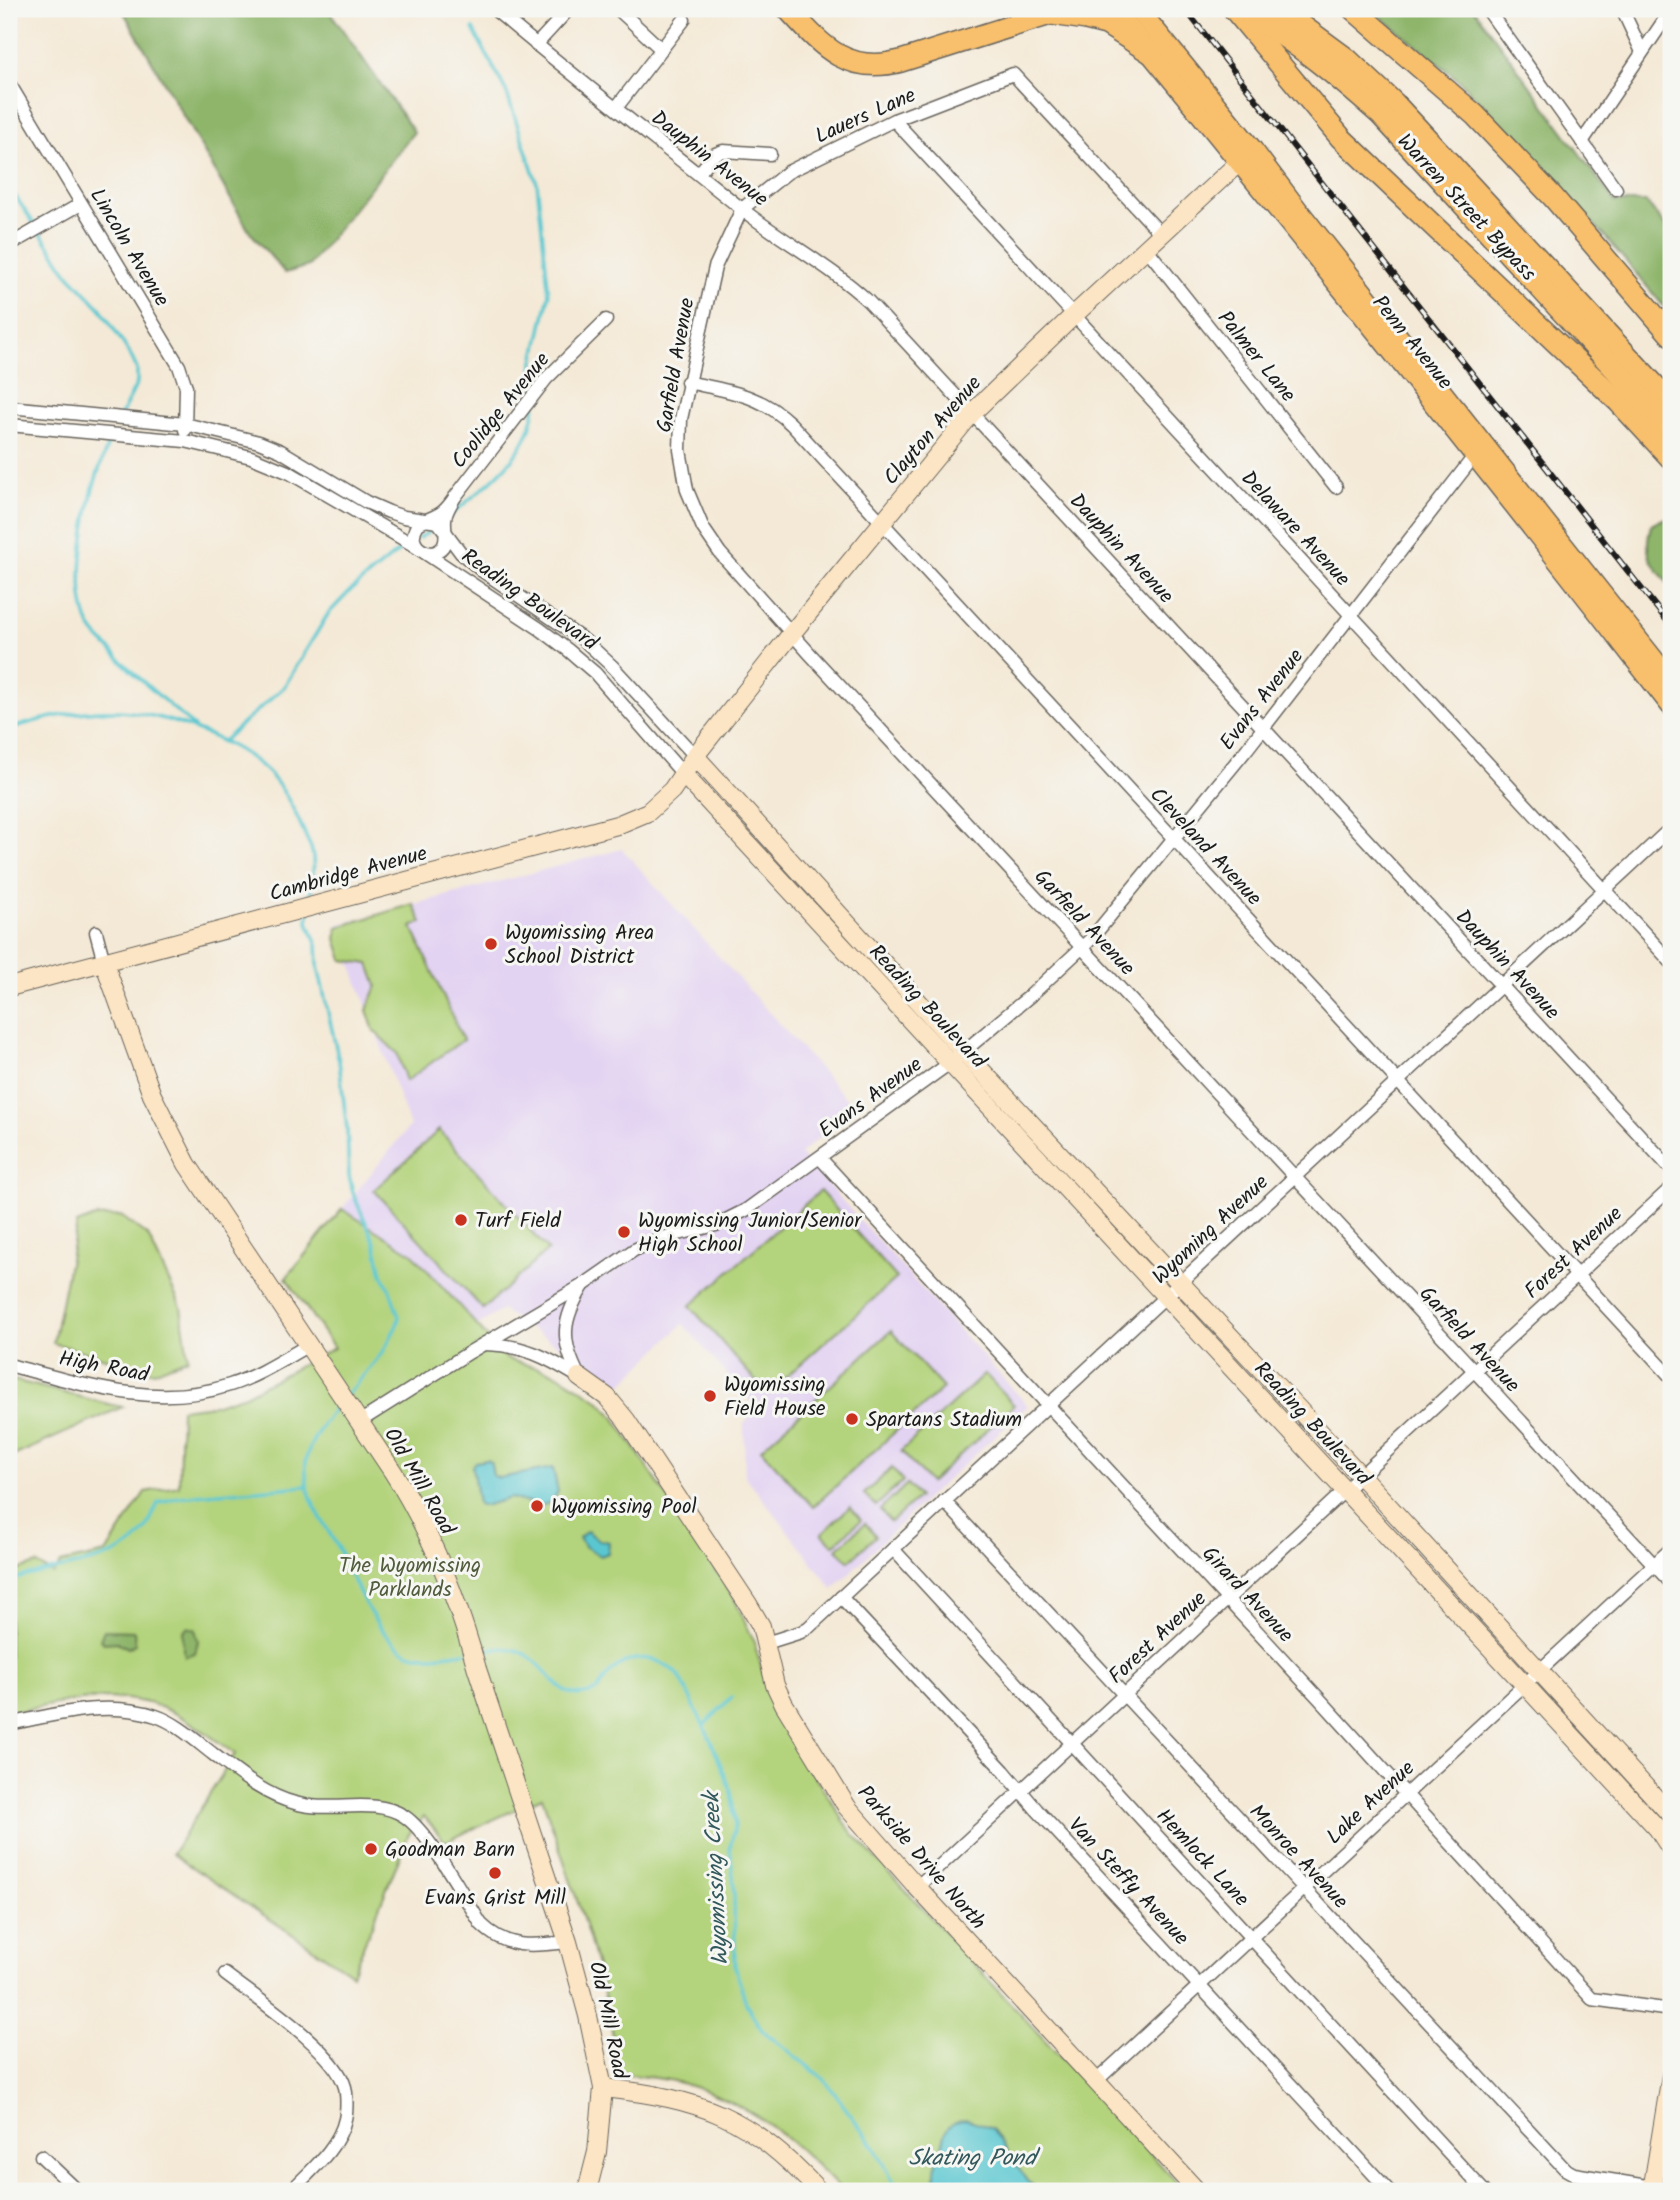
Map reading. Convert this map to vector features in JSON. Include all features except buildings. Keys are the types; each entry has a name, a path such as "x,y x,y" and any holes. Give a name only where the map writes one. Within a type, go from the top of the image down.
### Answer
{"highway":[{"path":"788,9 834,54 866,65 901,61 1042,10"},
{"path":"807,9 818,28 839,46 859,54 878,56 898,52 1042,10 1106,24 1151,53"},
{"name":"Warren Street Bypass","path":"1279,9 1347,59 1394,103 1671,403"},
{"path":"1353,9 1424,68 1484,124 1553,197 1671,335"},
{"path":"1242,11 1341,138 1619,402 1671,458"},
{"name":"Warren Street Bypass","path":"1242,11 1331,71 1381,115 1671,430"}],"main road":[{"name":"Penn Avenue","path":"1114,9 1151,53 1298,210 1550,549 1671,706"},
{"name":"Penn Avenue","path":"1138,9 1246,156"},
{"name":"Penn Avenue","path":"1479,450 1671,681"}],"street":[{"name":"Dauphin Avenue","path":"494,9 742,209 853,287 1671,1170"},
{"path":"536,45 569,9"},
{"path":"618,9 661,49"},
{"path":"1487,9 1616,189"},
{"path":"1622,9 1642,52"},
{"path":"1582,142 1671,10"},
{"path":"616,108 684,20"},
{"name":"Lauers Lane","path":"742,209 788,172 894,120 1013,74 1162,235"},
{"name":"Lincoln Avenue","path":"9,83 179,366 186,387 185,441"},
{"name":"Delaware Avenue","path":"894,120 1671,962"},
{"path":"699,173 715,154 723,151 770,154"},
{"name":"Clayton Avenue","path":"683,774 792,633 972,413 1246,156"},
{"path":"9,245 81,204"},
{"name":"Garfield Avenue","path":"742,209 715,267 687,382 681,419 680,450 687,490 698,517 720,553 1671,1583"},
{"name":"Palmer Lane","path":"1147,249 1336,486"},
{"name":"Coolidge Avenue","path":"455,497 447,512 447,540 442,549 429,554 421,551 414,543 418,524 441,514 546,379 607,320"},
{"name":"Cleveland Avenue","path":"687,382 744,395 768,404 791,424 1671,1377"},
{"name":"Reading Boulevard","path":"9,407 185,424 259,442 281,451 388,512 438,522 461,553 481,570 585,641 613,667 695,756 1166,1297 1658,1829 1671,1849"},
{"name":"Reading Boulevard","path":"9,425 185,441 269,463 421,551 568,650 595,673 683,774 1180,1283 1361,1476 1671,1815"},
{"name":"Evans Avenue","path":"359,1422 585,1284 619,1259 648,1244 728,1220 820,1158 957,1057 1031,995 1082,947 1173,838 1479,450"},
{"name":"Cambridge Avenue","path":"9,987 632,820 648,813 683,774"},
{"name":"Wyoming Avenue","path":"766,1643 801,1632 841,1597 1671,828"},
{"path":"96,932 104,962"},
{"name":"Old Mill Road","path":"104,962 135,1054 176,1145 201,1188 398,1480 425,1527 443,1569 568,1942 588,2016 603,2088 597,2152 587,2191"},
{"name":"Girard Avenue","path":"820,1158 1592,1999 1671,2010"},
{"name":"Forest Avenue","path":"916,1888 1671,1188"},
{"path":"579,1377 568,1354 566,1328 571,1305 585,1284"},
{"name":"Parkside Drive North","path":"484,1344 512,1345 532,1351 579,1377 607,1398 626,1420 761,1626 772,1677 784,1704 832,1785 863,1828 1197,2191"},
{"name":"High Road","path":"9,1365 122,1393 172,1396 209,1391 232,1384 260,1373 307,1346"},
{"name":"Monroe Avenue","path":"944,1501 1565,2169 1574,2174 1652,2190 1671,2190"},
{"name":"Hemlock Lane","path":"893,1549 1485,2191"},
{"name":"Lake Avenue","path":"1095,2082 1671,1549"},
{"name":"Van Steffy Avenue","path":"841,1597 1388,2191"},
{"path":"9,1724 93,1709 112,1708 157,1716 184,1731 265,1791 283,1799 325,1808 375,1806 404,1816 426,1838 481,1924 493,1935 523,1945 568,1942"},
{"path":"225,1974 322,2052 337,2071 345,2088 345,2119 333,2146 291,2191"},
{"path":"1652,2190 1671,2075"},
{"path":"603,2088 659,2094 723,2114 748,2128 775,2149 819,2191"},
{"path":"41,2156 78,2191"}],"shaded area":[{"name":"Wyomissing Junior/Senior High School","path":"622,849 854,1107 800,1154 1028,1406 833,1589 745,1476 744,1424 756,1408 683,1324 621,1385 502,1310 478,1325 413,1254 342,1209 410,1126 337,925"}],"green space":[{"path":"122,9 328,9 414,132 309,266 285,273 249,231"},
{"path":"1371,9 1474,9 1615,202 1646,202 1671,233 1671,315 1596,226 1460,81"},
{"path":"1665,518 1671,520 1671,587 1654,565 1648,552 1651,525"},
{"path":"413,904 422,922 412,927 463,1040 406,1081 397,1053 374,1031 367,1010 377,986 369,964 343,960 336,939 338,927"},
{"name":"Turf Field","path":"439,1130 548,1250 483,1309 374,1190"},
{"path":"820,1191 897,1278 767,1394 690,1306"},
{"name":"The Wyomissing Parklands","path":"342,1209 413,1254 507,1359 553,1372 597,1399 612,1414 733,1596 753,1639 767,1686 816,1778 852,1833 1185,2191 842,2191 786,2137 745,2109 699,2088 673,2081 619,2074 598,1968 542,1797 445,1842 424,1816 409,1834 352,1974 172,1854 235,1754 180,1716 152,1704 132,1700 112,1698 71,1701 9,1713 9,1573 37,1564 53,1574 61,1563 106,1553 145,1492 179,1486 181,1409 213,1405 245,1395 334,1348 286,1278"},
{"path":"121,1216 148,1236 181,1307 188,1358 154,1372 53,1343 77,1224 95,1217"},
{"name":"Spartans Stadium","path":"891,1331 943,1388 813,1507 761,1449"},
{"path":"985,1374 1014,1405 930,1483 901,1451"},
{"path":"9,1379 112,1405 123,1407 9,1458"},
{"path":"892,1468 903,1481 876,1506 864,1494"},
{"path":"907,1484 919,1497 891,1522 880,1510"},
{"path":"850,1507 861,1520 833,1545 822,1533"},
{"path":"865,1523 876,1536 849,1561 837,1549"},
{"path":"187,1627 195,1629 198,1641 195,1653 186,1656 183,1650 183,1632"},
{"path":"104,1630 134,1631 135,1644 128,1648 117,1642 104,1643 100,1640"}],"water":[{"path":"487,1460 491,1463 493,1476 499,1478 553,1468 558,1492 552,1502 540,1506 510,1498 484,1506 478,1504 472,1466 475,1462"},
{"path":"587,1531 599,1540 609,1542 608,1553 601,1556 584,1546 579,1538"},
{"name":"Skating Pond","path":"967,2119 992,2128 1027,2181 1040,2191 942,2190 935,2172 946,2131 952,2123"}],"waterway":[{"path":"473,29 506,91 537,183 549,295 532,370 533,388"},
{"path":"9,187 69,275 101,309 130,354 137,369 137,383 121,415"},
{"path":"450,516 493,479 518,452 533,419 535,399"},
{"path":"110,437 93,488 84,540 81,581 86,617 102,641 194,727"},
{"path":"419,538 439,526"},
{"path":"222,742 284,687 328,614 350,591 406,545"},
{"path":"9,729 74,713 131,712 171,721 231,746 261,766 281,788 291,805 311,847 313,869 310,900"},
{"path":"309,914 308,922 317,945 318,967 339,1061 349,1176 354,1196 375,1243 382,1274 399,1317 383,1352 348,1394"},
{"name":"Wyomissing Creek","path":"340,1402 319,1430 307,1455 307,1486 315,1507 364,1602 392,1641 403,1650 417,1655 466,1652"},
{"name":"Wyomissing Creek","path":"9,1581 116,1553 143,1533 158,1503 179,1497 307,1486"},
{"name":"Wyomissing Creek","path":"477,1651 505,1649 521,1652 540,1666 563,1690 573,1694 598,1690 605,1678 615,1669 636,1659 660,1662 681,1679 711,1741 731,1791 735,1825 730,1849 734,1885 735,1967 747,2006 762,2030 824,2079 875,2148 899,2191"},
{"path":"704,1725 732,1697"}],"railway":[{"path":"1185,9 1671,626"}],"place":[{"name":"Wyomissing Area School District","path":"491,944"},
{"name":"Turf Field","path":"461,1220"},
{"name":"Wyomissing Junior/Senior High School","path":"624,1232"},
{"name":"Wyomissing Field House","path":"710,1396"},
{"name":"Spartans Stadium","path":"852,1419"},
{"name":"Wyomissing Pool","path":"537,1506"},
{"name":"Goodman Barn","path":"371,1849"},
{"name":"Evans Grist Mill","path":"495,1873"}]}
